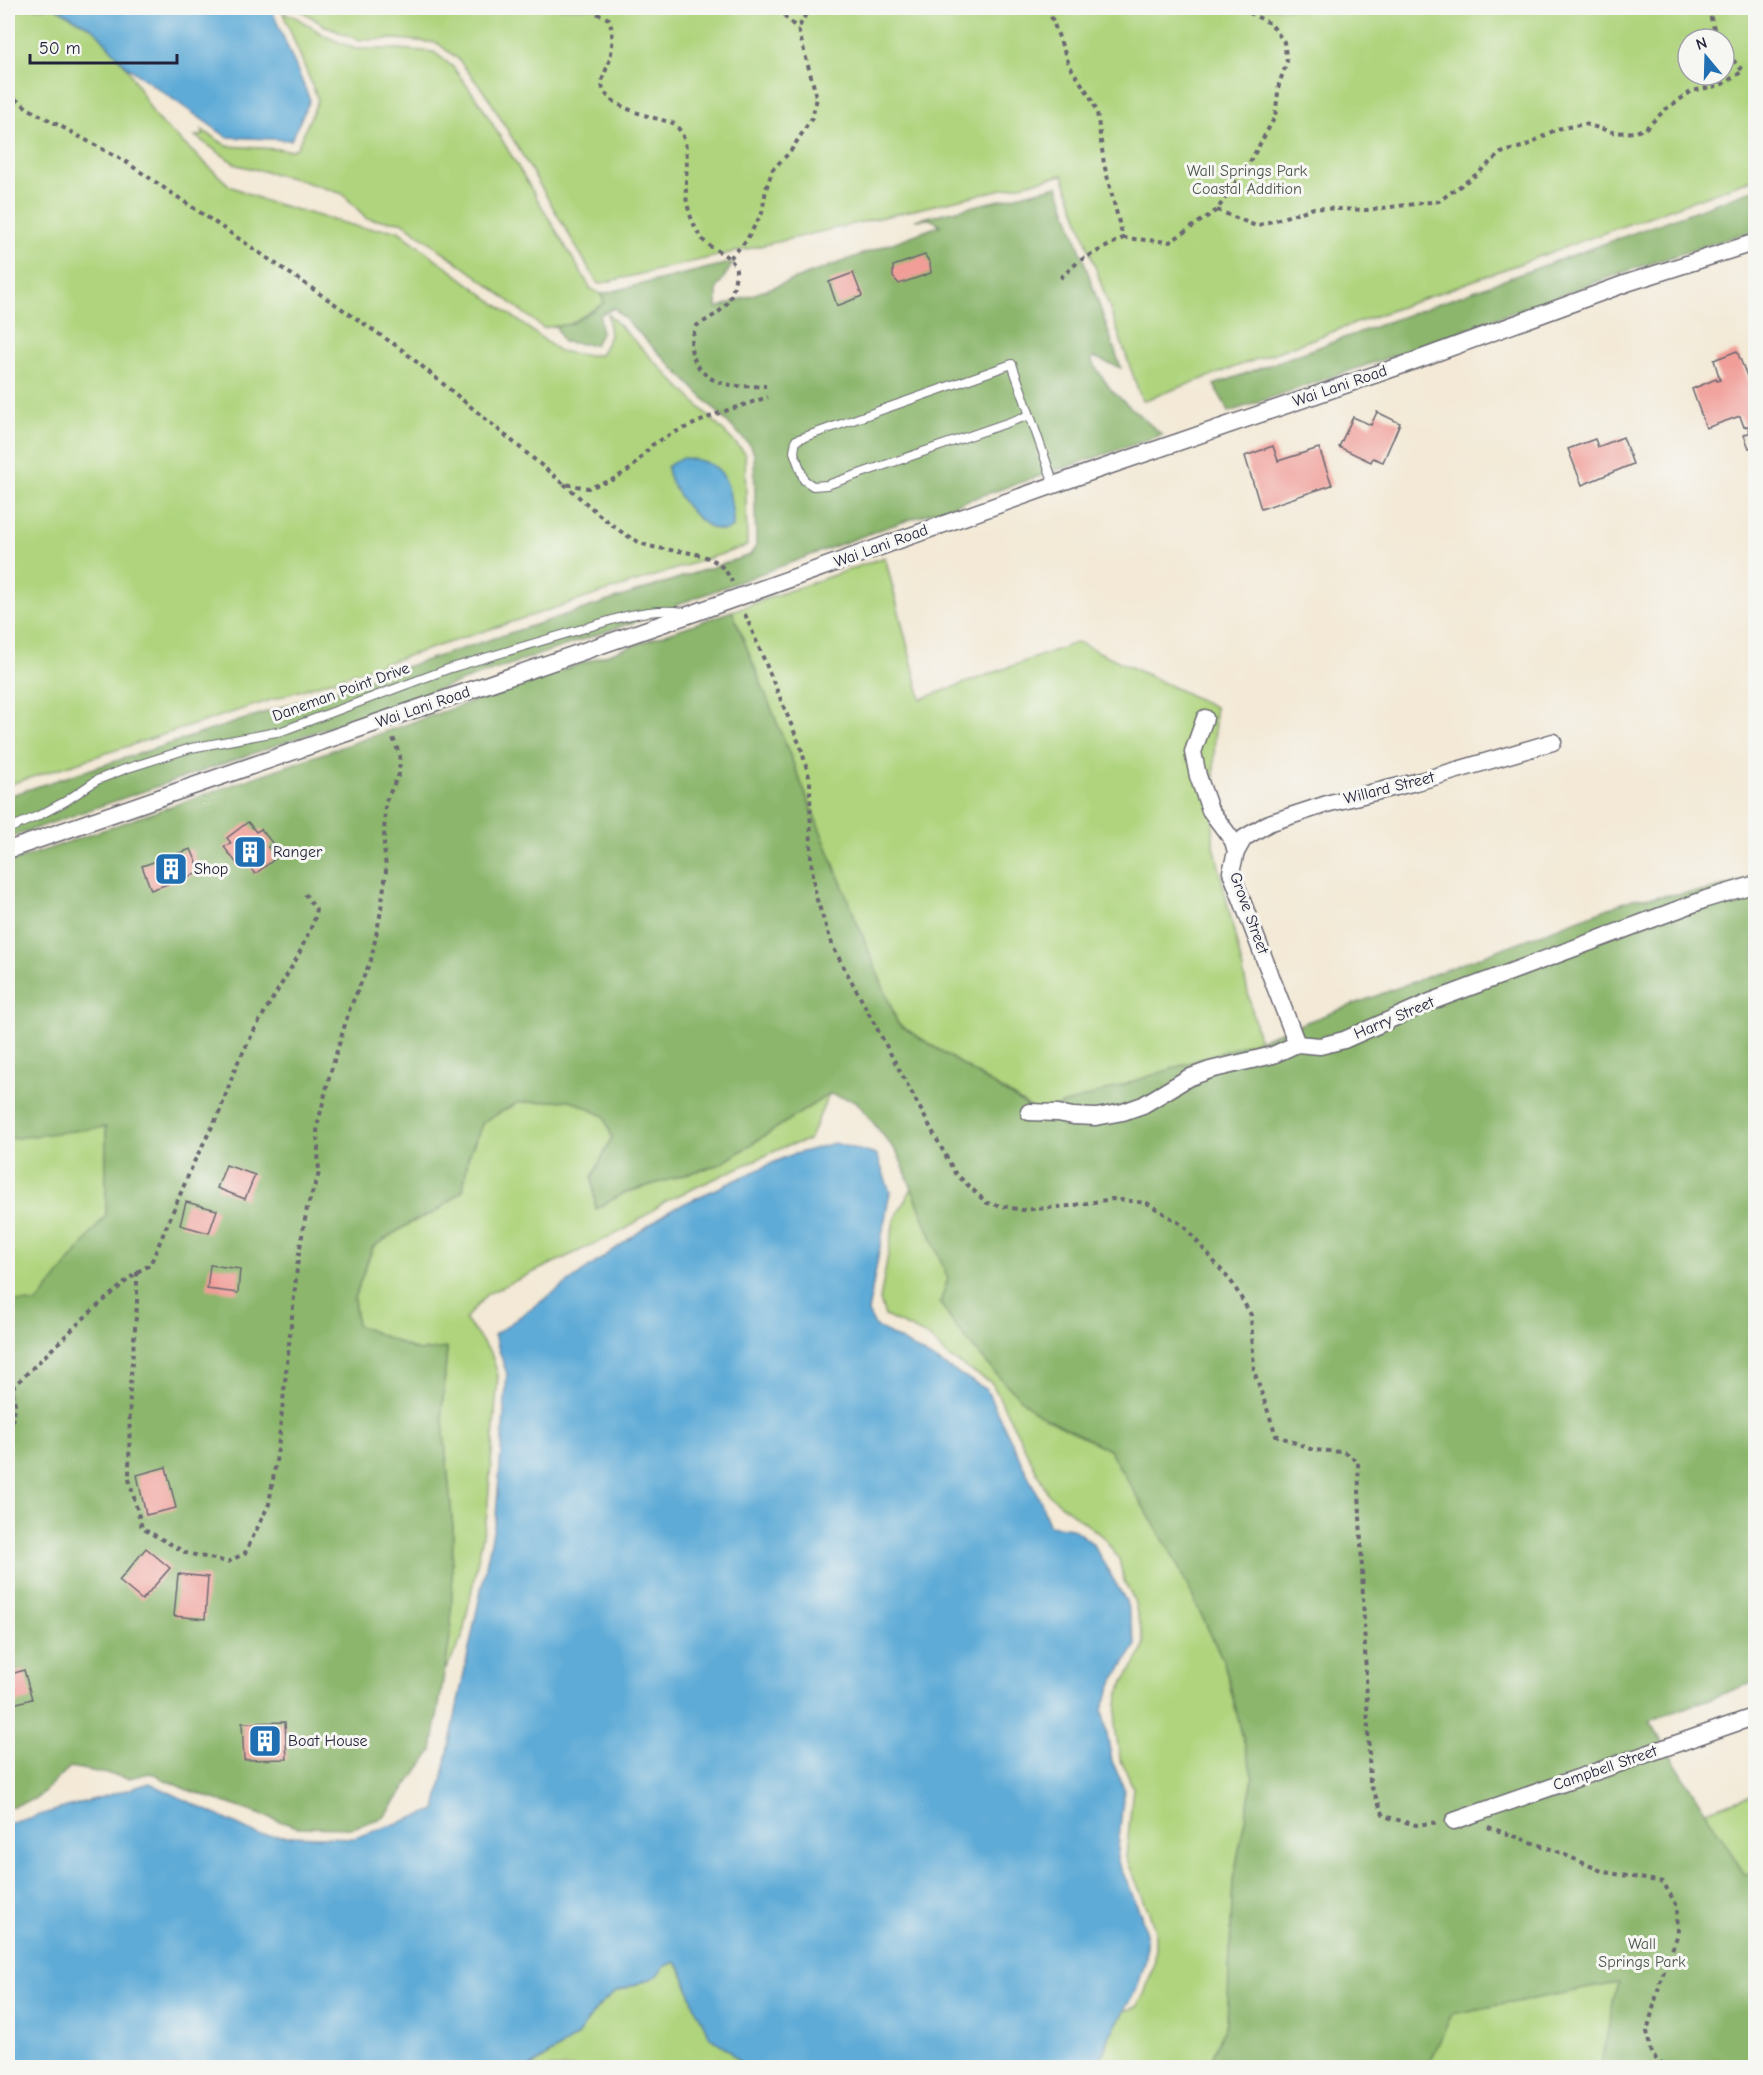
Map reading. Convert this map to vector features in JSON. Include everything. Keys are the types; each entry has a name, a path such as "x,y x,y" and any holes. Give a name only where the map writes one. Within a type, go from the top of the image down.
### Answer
{"street":[{"name":"Wai Lani Road","path":"8,850 694,613 1054,484 1403,365 1627,283 1755,242"},
{"name":"Grove Street","path":"1205,718 1193,752 1198,776 1210,810 1233,841 1236,852 1231,872 1297,1044"},
{"name":"Willard Street","path":"1236,852 1244,838 1269,823 1330,803 1420,781 1553,742"},
{"name":"Harry Street","path":"1029,1112 1096,1117 1124,1112 1143,1105 1188,1078 1210,1070 1273,1055 1297,1044 1320,1046 1344,1040 1441,998 1706,899 1755,884"},
{"name":"Campbell Street","path":"1454,1821 1755,1716"}],"lane":[{"path":"1030,415 827,484 813,486 804,480 794,452 796,440 1012,364 1030,415 1054,484"},
{"name":"Daneman Point Drive","path":"8,829 38,816 97,780 152,759 226,741 282,731 448,669 622,617 666,609 694,613"}],"path":[{"path":"377,8 384,12 396,12 409,8"},
{"path":"590,8 609,19 612,27 613,45 602,83 605,94 619,105 673,123 679,128 688,165 687,202 695,227 703,241 730,258 736,270 732,297 718,313 696,326 691,348 703,373 718,383 734,386 766,386"},
{"path":"730,258 746,241 762,213 766,189 773,169 790,152 812,118 817,98 798,29 786,18 780,8"},
{"path":"798,29 808,8"},
{"path":"1048,8 1070,67 1090,96 1097,112 1104,164 1123,238"},
{"path":"1057,281 1079,261 1123,238 1170,242 1217,210 1251,160 1275,117 1279,84 1287,62 1284,42 1271,24 1248,12 1248,8"},
{"path":"1708,8 1714,27"},
{"path":"1736,63 1743,70 1736,75"},
{"path":"1217,210 1256,226 1314,208 1366,210 1439,201 1477,174 1501,153 1525,146 1557,129 1586,124 1616,133 1636,132 1646,128 1692,91 1711,87"},
{"path":"8,94 29,109 126,162 401,349 619,529 646,545 692,553 717,561 729,575 801,748 810,780 811,860 816,897 833,947 955,1173 987,1203 1022,1210 1070,1206 1112,1199 1147,1203 1184,1226 1233,1284 1251,1315 1254,1371 1276,1435 1314,1450 1344,1452 1358,1462 1370,1783 1384,1816 1416,1825 1454,1821"},
{"path":"564,484 588,488 612,480 632,468 651,445 671,434 718,413 768,397"},
{"path":"137,1272 137,1305 130,1386 129,1479 142,1528 186,1553 228,1563 245,1553 269,1504 278,1449 298,1259 307,1208 319,1173 317,1127 350,1008 371,960 380,916 386,872 385,803 399,774 399,756 387,719"},
{"path":"12,1388 87,1315 137,1272 150,1265 194,1162 220,1111 236,1066 257,1025 297,958 314,921 316,910 305,894"},
{"path":"8,1384 12,1388 15,1404 8,1447"},
{"path":"1485,1826 1556,1851 1604,1872 1663,1882 1677,1906 1678,1934 1661,1979 1647,2031 1651,2054 1666,2067"}],"green space":[{"path":"8,8 56,8 95,30 126,66 156,118 230,186 265,201 362,228 397,230 559,351 600,355 610,336 608,314 745,453 747,546 8,785"},
{"name":"Wall Springs Park Coastal Addition","path":"297,8 1755,8 1755,178 1142,401 1063,175 598,284 488,97 458,59 437,43 397,39 358,40 327,27"},
{"path":"283,13 294,16 325,36 355,49 434,52 453,67 480,103 591,289 601,294 604,303 571,324 543,328 402,222 367,219 343,194 296,179 237,165 195,136 204,135 202,130 227,146 291,150 297,148 318,100"},
{"path":"1058,186 1121,368 1093,357 1092,362 1111,390 1162,435 879,530 676,605 677,607 8,838 8,796 750,555 756,546 754,454 751,446 614,308 600,315 601,333 595,345 563,342 556,326 571,324 604,303 601,294 734,262 717,288 717,308 941,225 930,219 915,220"},
{"path":"1755,189 1755,230 1624,272 1399,354 1229,412 1214,385"},
{"path":"885,557 921,699 1078,642 1215,707 1213,841 1259,1040 1039,1113 898,1024 732,611"},
{"path":"732,611 898,1024 1038,1113 1259,1040 1633,899 1707,891 1755,878 1755,1682 1649,1721 1745,1875 1755,1872 1755,2067 1600,2067 1618,1983 1452,2014 1428,2067 1208,2067 1227,2022 1233,1881 1253,1778 1224,1662 1172,1554 1109,1450 1033,1411 999,1377 955,1326 940,1303 948,1279 898,1154 856,1101 829,1094 721,1164 624,1193 596,1209 592,1178 612,1137 604,1116 571,1100 517,1103 483,1122 468,1158 463,1190 439,1210 410,1223 373,1247 354,1298 357,1325 418,1351 447,1348 442,1411 453,1528 451,1630 432,1751 384,1817 352,1828 297,1827 185,1789 150,1773 129,1778 70,1767 37,1798 8,1808 8,1301 37,1303 106,1215 106,1127 8,1139 8,863"},
{"path":"829,1094 809,1140 784,1147 666,1201 626,1229 487,1294 465,1319 491,1353 498,1375 487,1515 462,1638 445,1671 451,1630 453,1528 442,1411 447,1349 418,1351 357,1325 354,1298 373,1247 410,1223 439,1209 463,1191 468,1158 483,1122 517,1103 571,1100 604,1116 612,1137 592,1178 596,1209 624,1193 721,1164"},
{"path":"106,1126 106,1215 37,1304 8,1301 8,1139"},
{"name":"Wall Springs Park","path":"912,1188 948,1279 940,1303 955,1326 999,1377 1033,1411 1109,1450 1172,1554 1224,1662 1253,1778 1233,1881 1229,1975 1755,1794 1755,2067 1089,2067 1103,2055 1110,2035 1124,2011 1137,2007 1145,1992 1155,1960 1155,1931 1126,1858 1133,1787 1120,1758 1115,1727 1118,1696 1123,1683 1143,1651 1144,1643 1134,1600 1124,1581 1119,1559 1103,1537 1048,1494 992,1383 948,1357 929,1337 885,1316 880,1300 894,1220"},
{"path":"675,1962 680,1968 710,2037 729,2050 745,2067 530,2068 576,2037 598,2007 615,1992 655,1977 664,1967"}],"water":[{"path":"56,8 271,8 310,100 291,140 227,137 126,66 95,30"},
{"path":"684,458 712,465 723,475 729,491 733,527 724,530 713,528 702,522 682,500 669,477 667,467"},
{"path":"834,1143 877,1155 890,1192 868,1312 875,1326 986,1389 1041,1502 1049,1525 1072,1528 1092,1543 1126,1601 1136,1645 1115,1678 1102,1709 1112,1761 1124,1788 1117,1859 1141,1915 1146,1933 1146,1959 1138,1986 1110,2035 1098,2063 1089,2068 745,2067 729,2050 710,2037 694,2005 681,1968 675,1962 664,1967 655,1977 615,1992 598,2007 576,2037 530,2067 8,2067 8,1824 150,1783 258,1835 354,1838 436,1810 496,1517 507,1374 494,1335 670,1210 788,1156"}],"building":[{"path":"925,255 930,263 931,273 899,284 893,277 893,266"},
{"path":"853,273 862,296 837,306 829,282"},
{"path":"1737,351 1756,399 1756,446 1749,448 1744,435 1750,432 1748,426 1744,427 1740,416 1706,428 1692,389 1716,379 1720,380 1714,360"},
{"path":"1377,412 1400,423 1383,462 1373,458 1371,462 1339,447 1353,417 1371,425"},
{"path":"1623,437 1633,464 1582,485 1568,449 1595,439 1598,447"},
{"path":"1273,446 1278,461 1319,448 1332,485 1261,509 1245,456"},
{"name":"Ranger","path":"248,822 256,832 261,829 273,844 268,847 276,858 255,874 244,860 238,865 224,847 231,843 227,838"},
{"name":"Shop","path":"191,849 201,872 151,890 142,866"},
{"path":"226,1165 255,1175 245,1199 217,1188"},
{"path":"186,1202 217,1210 209,1233 180,1225"},
{"path":"210,1265 240,1269 238,1293 207,1289"},
{"path":"166,1467 176,1508 146,1515 137,1475"},
{"path":"146,1548 170,1568 142,1600 119,1581"},
{"path":"178,1574 208,1577 205,1619 174,1616"},
{"path":"24,1670 32,1699 10,1705 8,1675"},
{"name":"Boat House","path":"285,1722 287,1759 244,1760 242,1723"}],"place":[{"name":"Ranger","path":"250,852"},
{"name":"Shop","path":"171,869"},
{"name":"Boat House","path":"265,1741"}]}
